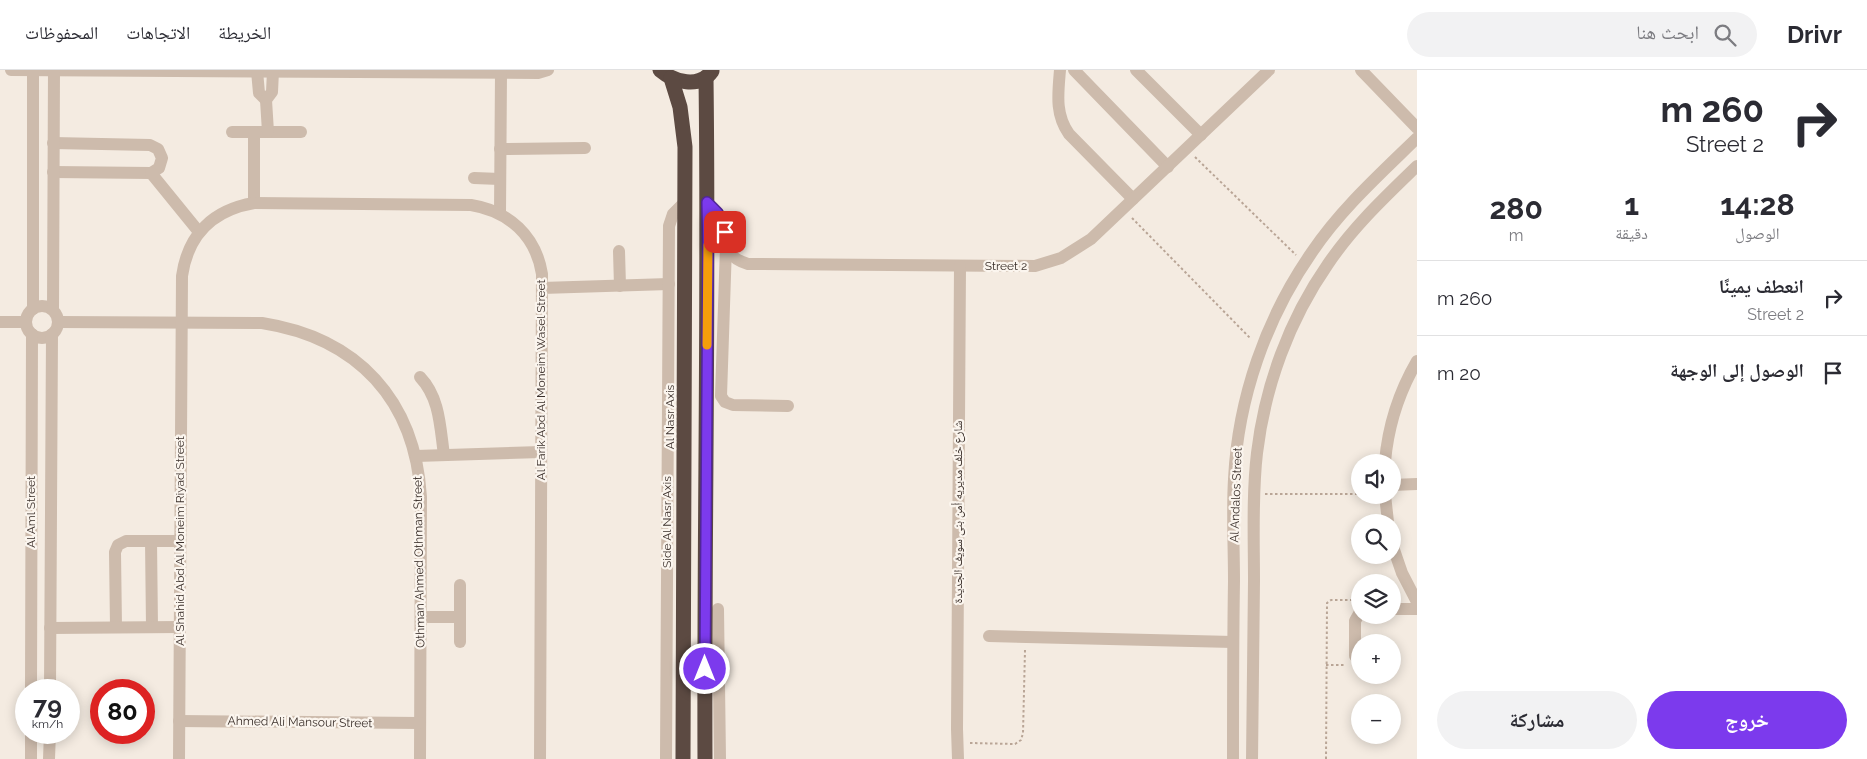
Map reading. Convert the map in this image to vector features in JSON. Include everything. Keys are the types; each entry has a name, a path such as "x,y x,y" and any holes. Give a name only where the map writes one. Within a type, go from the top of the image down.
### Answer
{"highway":[{"path":"665,74 692,82 712,73"},
{"path":"705,759 704,596 708,255 706,118 712,73"},
{"name":"Al Nasr Axis","path":"665,74 682,117 685,137 683,759"},
{"path":"682,117 706,118"},
{"path":"683,596 704,596"}],"street":[{"path":"11,70 501,73 538,73 548,70"},
{"path":"29,328 27,317 33,309 33,70"},
{"path":"0,322 29,328 40,338 52,334 56,328 53,172 54,70"},
{"path":"1060,70 1058,111 1064,127 1068,134 1133,199"},
{"path":"1074,70 1168,167"},
{"path":"1136,70 1201,135"},
{"name":"Street 2","path":"726,246 737,259 748,264 1035,266 1048,263 1082,246 1269,70"},
{"path":"1361,70 1417,128"},
{"path":"266,100 272,92 273,71"},
{"path":"257,72 260,93 266,100 268,132"},
{"path":"500,214 501,73"},
{"path":"232,132 302,132"},
{"path":"254,132 254,203"},
{"name":"Al Andalos Street","path":"1233,759 1234,479 1236,451 1246,396 1261,349 1283,299 1304,264 1328,229 1417,138"},
{"path":"53,143 154,146 162,158 159,168 151,173 53,172"},
{"path":"500,149 584,148"},
{"name":"Al Andalos Street","path":"1252,759 1254,493 1256,454 1266,401 1281,352 1301,308 1328,264 1344,242 1374,208 1417,166"},
{"path":"151,173 199,232"},
{"path":"474,178 500,179"},
{"name":"Side Al Nasr Axis","path":"666,759 670,222 673,214 686,201"},
{"path":"707,202 722,220 726,246 721,396 725,402 733,405 788,406"},
{"name":"Al Farik Abd Al Moneim Wasel Street","path":"181,323 182,276 187,253 199,232 208,223 230,209 254,203 472,205 500,214 523,231 534,247 540,265 542,288 540,759"},
{"path":"619,251 620,286"},
{"name":"شارع خلف مديريه أمن بنى سويف الجديدة","path":"958,759 960,266"},
{"path":"542,288 669,284"},
{"path":"33,309 45,307 55,316"},
{"name":"Othman Ahmed Othman Street","path":"55,316 181,323 262,323 284,326 324,341 360,365 389,397 407,428 416,456 421,497 420,759"},
{"name":"Al Shahid Abd Al Moneim Riyad Street","path":"179,759 181,323"},
{"name":"Al Aml Street","path":"29,328 31,679"},
{"name":"Al Aml Street","path":"50,679 52,334"},
{"path":"1386,454 1389,434 1398,401 1417,360"},
{"path":"420,377 429,388 435,400 444,455"},
{"path":"416,456 541,452"},
{"path":"1401,484 1417,484"},
{"path":"151,541 152,627"},
{"path":"116,628 116,548 123,542 180,541"},
{"path":"1399,564 1417,602"},
{"path":"460,585 460,642"},
{"path":"718,609 720,759"},
{"path":"1401,609 1417,609"},
{"path":"420,617 460,617"},
{"path":"50,628 180,627"},
{"path":"989,636 1233,642"},
{"name":"Ahmed Ali Mansour Street","path":"179,721 420,723"},
{"path":"31,744 31,759"},
{"path":"50,744 50,759"}],"path":[{"path":"1186,149 1304,264"},
{"path":"1123,209 1261,349"},
{"path":"1254,493 1351,494"},
{"path":"1326,759 1327,602 1331,600 1351,600"},
{"path":"957,729 960,739 968,743 1015,744 1021,740 1023,733 1026,637"},
{"path":"1326,665 1348,665 1351,663"}],"slow traffic":[{"path":"707,345 708,245"}],"route":[{"path":"705,669 707,202 718,213 725,232"}]}
